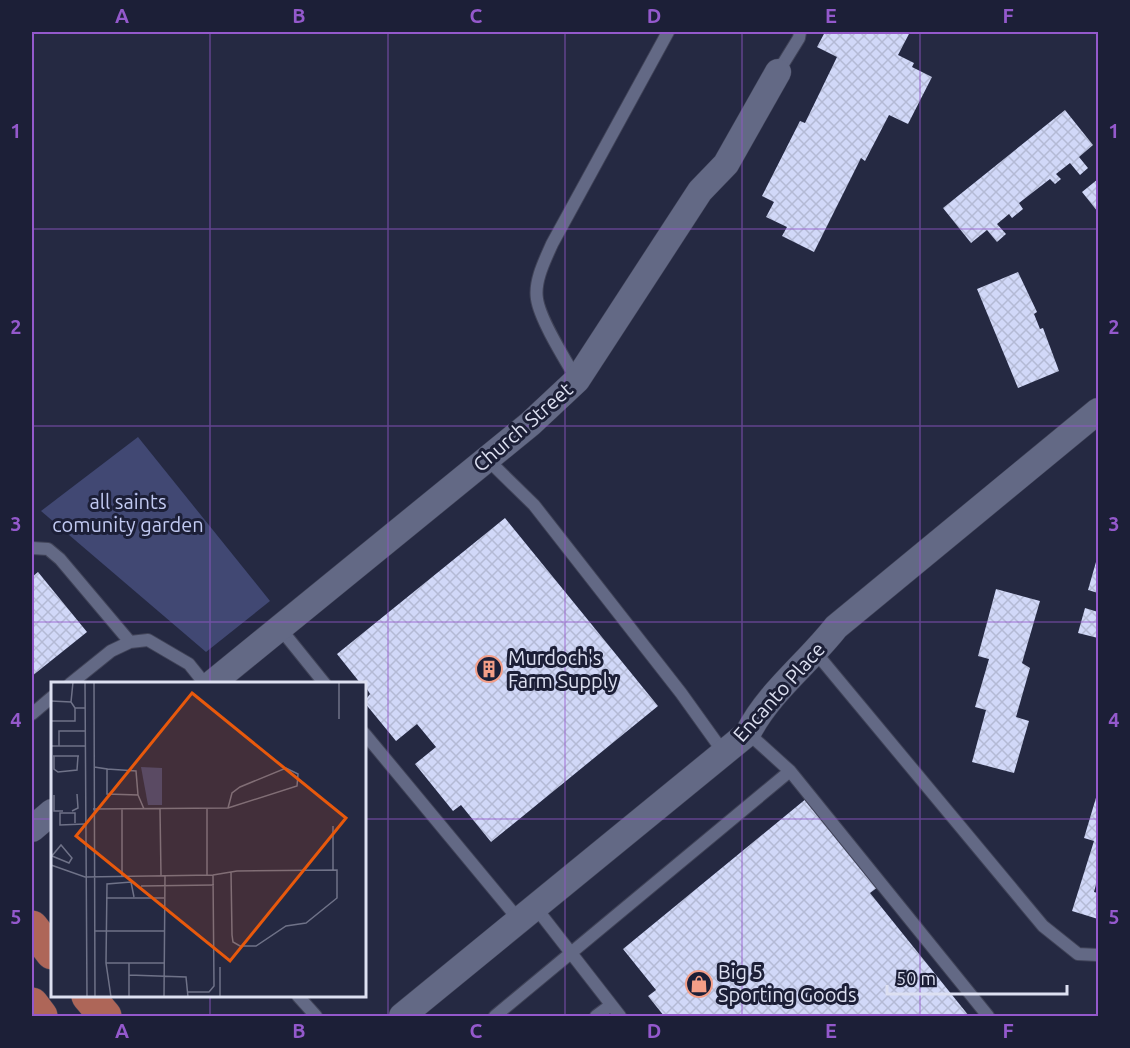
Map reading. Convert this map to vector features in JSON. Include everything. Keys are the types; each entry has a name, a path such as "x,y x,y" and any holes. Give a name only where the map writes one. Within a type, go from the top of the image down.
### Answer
{"highway":[{"path":"32,927 51,952"},
{"path":"89,997 105,1017"},
{"path":"32,1004 41,1017"}],"street":[{"name":"Church Street","path":"213,682 530,424 577,380 700,191 726,164 778,72"},
{"name":"Encanto Place","path":"402,1017 748,733 759,712 816,653 836,627 1098,411"},
{"path":"32,829 51,813"}],"lane":[{"path":"577,380 556,346 537,299 540,274 552,244 669,32"},
{"path":"778,72 799,38 800,32"},
{"path":"487,459 534,505 681,693 724,753"},
{"path":"32,548 48,549 60,559 130,642"},
{"path":"279,627 323,682"},
{"path":"72,682 111,651 130,642 148,640 189,664 203,682"},
{"path":"816,653 1043,926 1077,954 1098,955"},
{"path":"32,714 51,698"},
{"path":"748,733 790,771 988,1017"},
{"path":"366,735 528,914 570,954 620,1017"},
{"path":"495,1017 790,771"},
{"path":"299,997 316,1017"},
{"path":"597,1017 611,1005"}],"green space":[{"name":"all saints comunity garden","path":"138,437 270,601 206,652 41,511"}],"building":[{"path":"825,32 910,32 898,55 914,63 912,67 932,77 908,124 889,115 865,161 861,158 814,252 782,236 787,227 766,217 774,202 762,196 800,121 805,123 837,57 817,47"},
{"path":"1065,110 1093,145 1079,157 1088,168 1080,175 1070,163 1056,174 1061,179 1055,184 1050,179 1019,203 1023,209 1012,218 1009,214 997,224 1006,234 997,242 987,230 971,243 943,208"},
{"path":"1098,179 1098,212 1082,192"},
{"path":"1018,272 1037,312 1034,314 1040,329 1043,328 1059,371 1018,388 977,289"},
{"name":"Murdoch's Farm Supply","path":"505,518 658,706 491,842 461,805 453,811 415,764 436,747 417,724 396,741 366,704 366,699 370,694 366,682 359,682 337,654"},
{"path":"1096,562 1098,562 1098,593 1088,590"},
{"path":"38,572 87,632 32,676 32,577"},
{"path":"996,589 1040,601 1022,663 1030,668 1016,717 1029,721 1014,773 972,762 986,710 975,707 989,659 978,656"},
{"path":"1085,608 1098,612 1098,638 1078,633"},
{"path":"1098,791 1098,877 1094,892 1098,893 1098,919 1072,911 1094,841 1084,838"},
{"path":"807,798 878,887 870,893 969,1016 664,1016 648,996 656,990 623,949"}],"place":[{"name":"Murdoch's Farm Supply","path":"489,669"},
{"name":"Big 5 Sporting Goods","path":"699,984"}]}
